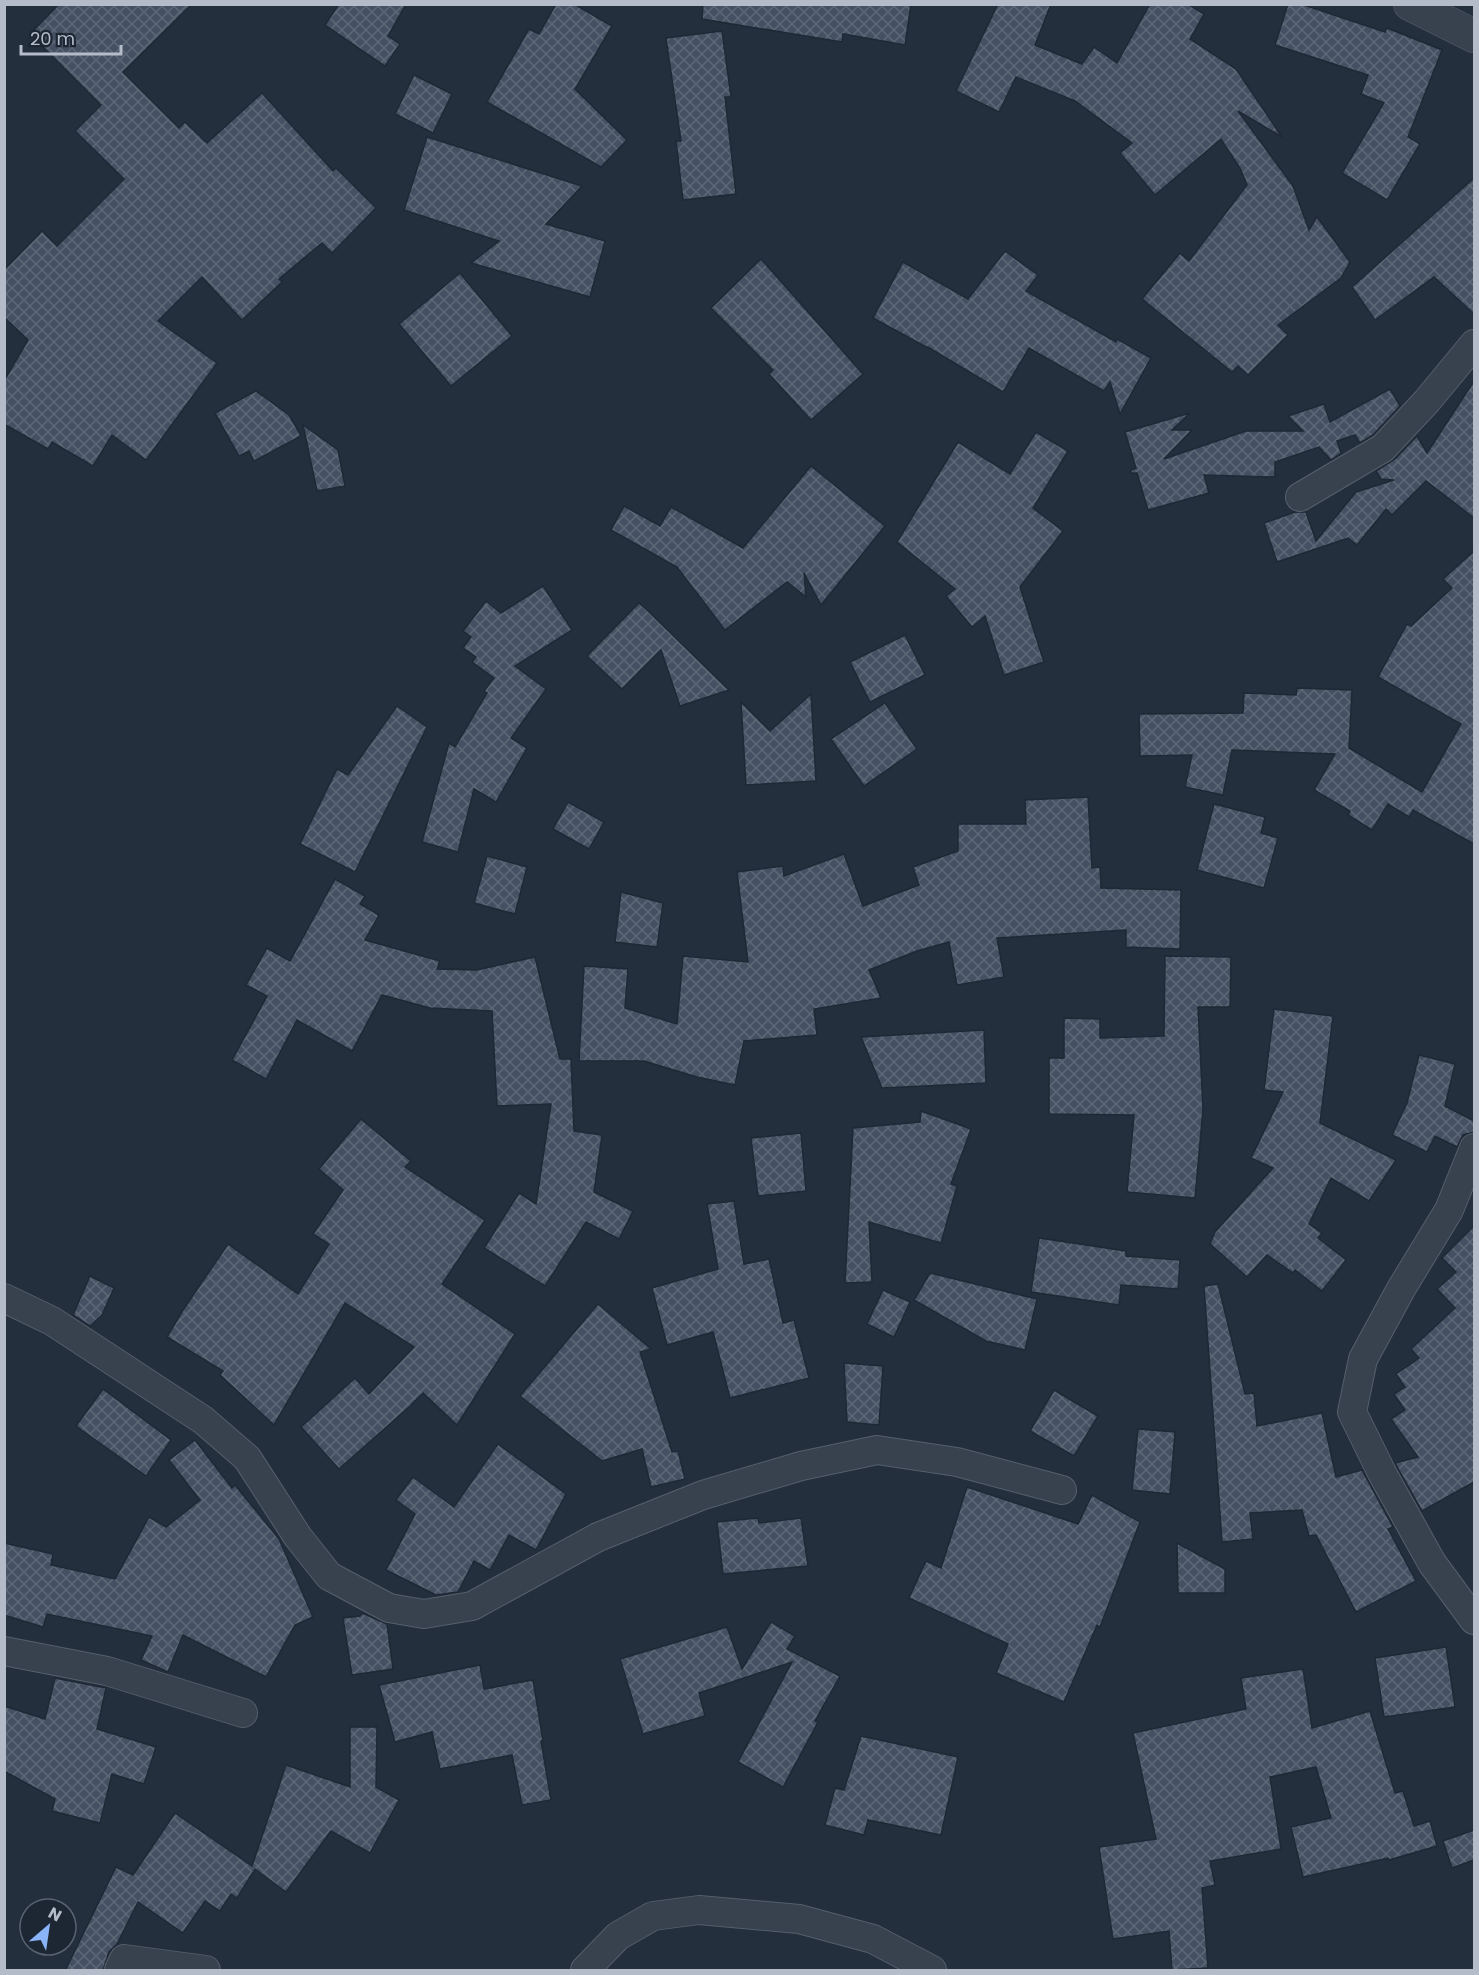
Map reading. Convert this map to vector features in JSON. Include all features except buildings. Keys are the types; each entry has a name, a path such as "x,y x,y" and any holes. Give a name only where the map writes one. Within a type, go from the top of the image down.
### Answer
{"street":[{"path":"1410,4 1474,36"},
{"path":"1300,497 1383,448 1427,401 1474,344"},
{"path":"1474,1148 1449,1210 1401,1288 1362,1359 1352,1412 1382,1473 1432,1563 1474,1620"},
{"path":"4,1298 52,1322 203,1420 247,1458 298,1537 329,1576 389,1608 424,1614 472,1606 598,1537 703,1496 801,1466 877,1450 957,1461 1062,1490"},
{"path":"4,1651 107,1671 243,1713"},
{"path":"585,1971 618,1936 654,1916 699,1910 799,1919 873,1939 932,1971"},
{"path":"119,1971 124,1959 206,1971"}]}
